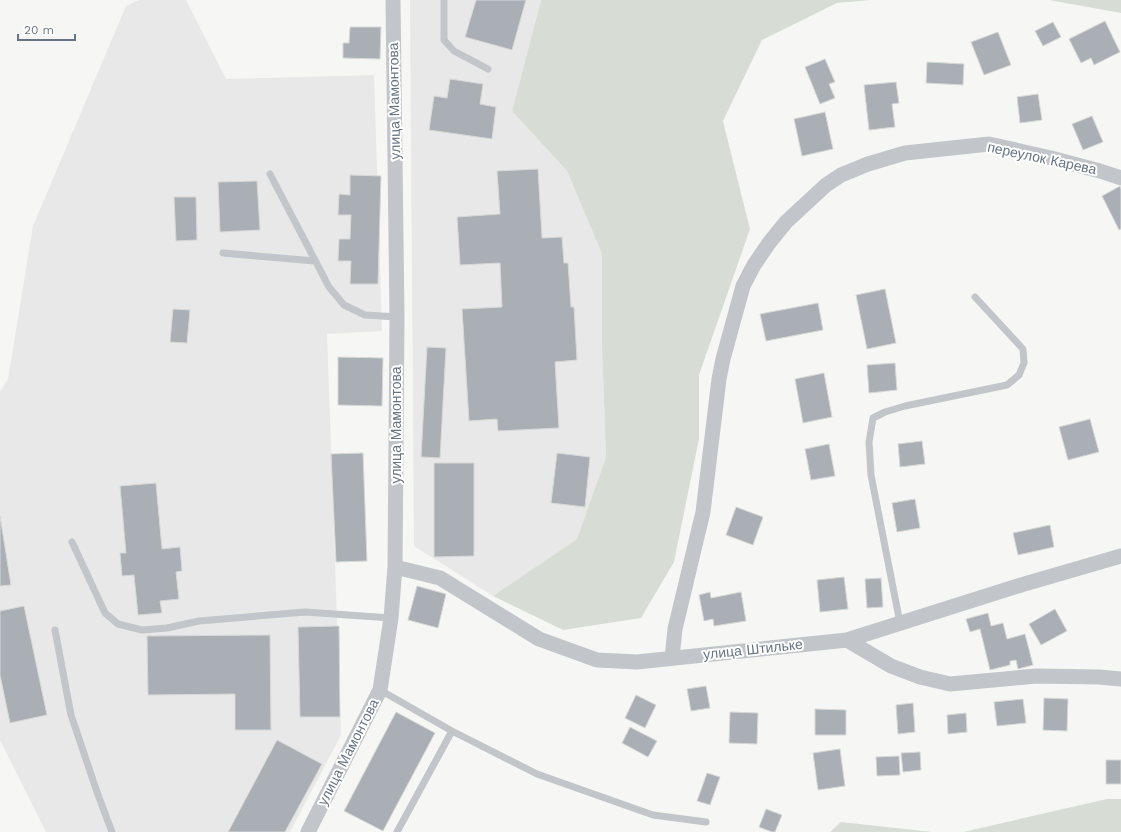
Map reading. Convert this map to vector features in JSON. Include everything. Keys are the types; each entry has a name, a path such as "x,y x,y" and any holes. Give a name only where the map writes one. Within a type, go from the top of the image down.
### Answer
{"street":[{"name":"улица Мамонтова","path":"308,832 380,690 391,618 395,567 397,317 393,0"},
{"name":"переулок Карева","path":"672,658 675,629 703,512 719,379 723,359 743,286 754,265 786,222 826,185 841,176 868,164 905,153 989,144 1100,171 1121,178"},
{"name":"улица Штильке","path":"395,567 440,578 540,638 597,660 637,662 847,640 1021,585 1121,556"},
{"path":"847,640 891,666 920,677 950,684 1036,676 1099,677 1121,679"}],"lane":[{"path":"444,0 444,40 454,51 488,69"},
{"path":"270,174 329,287 344,304 364,315 397,317"},
{"path":"223,253 315,261"},
{"path":"900,623 871,475 869,442 873,418 885,412 905,406 1007,385 1019,375 1024,363 1023,349 975,297"},
{"path":"72,542 105,613 118,624 142,630 167,628 199,622 305,612 391,618"},
{"path":"55,630 71,715 112,832"},
{"path":"380,690 452,731 537,774 653,815 706,822"},
{"path":"397,832 452,731"}],"shaded area":[{"path":"139,0 186,0 226,79 374,75 382,331 327,334 341,735 290,832 46,832 0,740 0,392 8,379 33,226 126,6"},
{"path":"410,0 541,0 512,111 567,171 602,254 602,348 606,457 577,539 493,596 414,546"},
{"path":"541,0 871,0 837,3 762,40 723,121 750,229 699,375 699,439 674,562 641,618 563,630 493,596 577,539 606,457 602,348 602,254 567,171 512,111"},
{"path":"1049,0 1121,0 1121,13"},
{"path":"1107,799 1121,799 1121,832 963,832"},
{"path":"841,822 932,832 830,832"}],"building":[{"path":"476,0 526,0 512,50 465,37"},
{"path":"1105,21 1120,52 1094,65 1091,58 1081,63 1069,39"},
{"path":"1053,22 1061,37 1043,46 1035,31"},
{"path":"350,27 381,27 380,59 343,58 343,43 349,43"},
{"path":"998,32 1011,65 984,75 971,42"},
{"path":"825,59 835,82 829,84 835,98 820,104 805,67"},
{"path":"927,62 964,64 963,85 926,83"},
{"path":"450,79 483,84 480,104 496,107 492,139 429,130 434,96 447,98"},
{"path":"896,82 899,103 892,104 895,127 869,130 864,85"},
{"path":"1038,94 1042,120 1020,123 1017,97"},
{"path":"825,112 833,149 802,156 794,119"},
{"path":"1092,116 1103,142 1083,150 1072,124"},
{"path":"538,169 542,238 562,237 564,263 568,263 571,307 574,307 577,360 555,362 559,428 498,431 497,419 469,421 462,309 502,307 500,263 460,265 457,217 500,214 497,171"},
{"path":"350,175 381,176 378,284 350,284 351,261 338,261 339,239 350,239 351,215 338,215 339,194 350,195"},
{"path":"257,181 260,230 220,232 218,182"},
{"path":"1120,186 1121,229 1119,230 1102,196"},
{"path":"174,197 196,197 197,240 176,241"},
{"path":"885,289 896,343 867,349 856,295"},
{"path":"818,303 823,330 766,341 760,314"},
{"path":"173,309 190,310 187,343 170,342"},
{"path":"427,347 446,348 440,458 421,457"},
{"path":"338,357 383,358 382,406 338,405"},
{"path":"895,363 897,390 869,393 867,365"},
{"path":"824,373 832,417 803,423 795,379"},
{"path":"1090,419 1099,452 1068,460 1059,427"},
{"path":"922,441 925,464 900,467 898,444"},
{"path":"829,444 835,476 811,480 805,449"},
{"path":"363,453 367,561 336,562 331,454"},
{"path":"557,453 590,457 585,507 551,503"},
{"path":"434,463 474,463 474,556 434,557"},
{"path":"156,483 162,549 180,547 182,571 176,572 179,599 160,601 162,613 138,615 134,575 122,576 120,553 126,553 120,486"},
{"path":"915,499 920,528 897,532 892,503"},
{"path":"736,507 763,517 753,545 726,535"},
{"path":"0,516 11,585 0,586"},
{"path":"1050,525 1054,547 1018,555 1013,533"},
{"path":"844,577 848,609 820,612 817,580"},
{"path":"881,578 883,607 867,608 865,579"},
{"path":"417,586 446,594 438,628 408,620"},
{"path":"710,592 711,598 741,592 746,621 714,626 713,619 704,621 699,595"},
{"path":"24,606 47,715 10,723 0,675 0,611"},
{"path":"1055,609 1067,631 1041,645 1029,624"},
{"path":"988,613 991,626 1003,623 1007,639 1025,634 1033,665 1018,669 1016,660 1010,661 1010,665 990,670 980,629 970,632 966,619"},
{"path":"339,626 340,717 300,717 298,627"},
{"path":"270,635 271,730 235,730 235,694 148,695 147,636"},
{"path":"706,686 710,708 691,711 687,689"},
{"path":"636,695 656,705 645,728 625,718"},
{"path":"1044,698 1068,699 1067,731 1043,730"},
{"path":"1023,699 1026,723 997,726 994,702"},
{"path":"913,703 915,732 898,734 896,705"},
{"path":"815,709 846,710 846,735 815,735"},
{"path":"396,712 435,733 383,831 344,811"},
{"path":"730,712 758,713 757,744 729,743"},
{"path":"966,713 967,732 948,734 947,715"},
{"path":"630,727 657,741 648,757 622,743"},
{"path":"277,740 322,764 285,832 228,832"},
{"path":"840,749 845,786 818,790 813,753"},
{"path":"920,752 921,770 903,772 901,753"},
{"path":"899,756 900,775 877,776 876,757"},
{"path":"1106,760 1121,760 1121,784 1106,784"},
{"path":"707,773 720,777 710,805 697,801"},
{"path":"766,809 782,815 775,832 759,827"}]}
